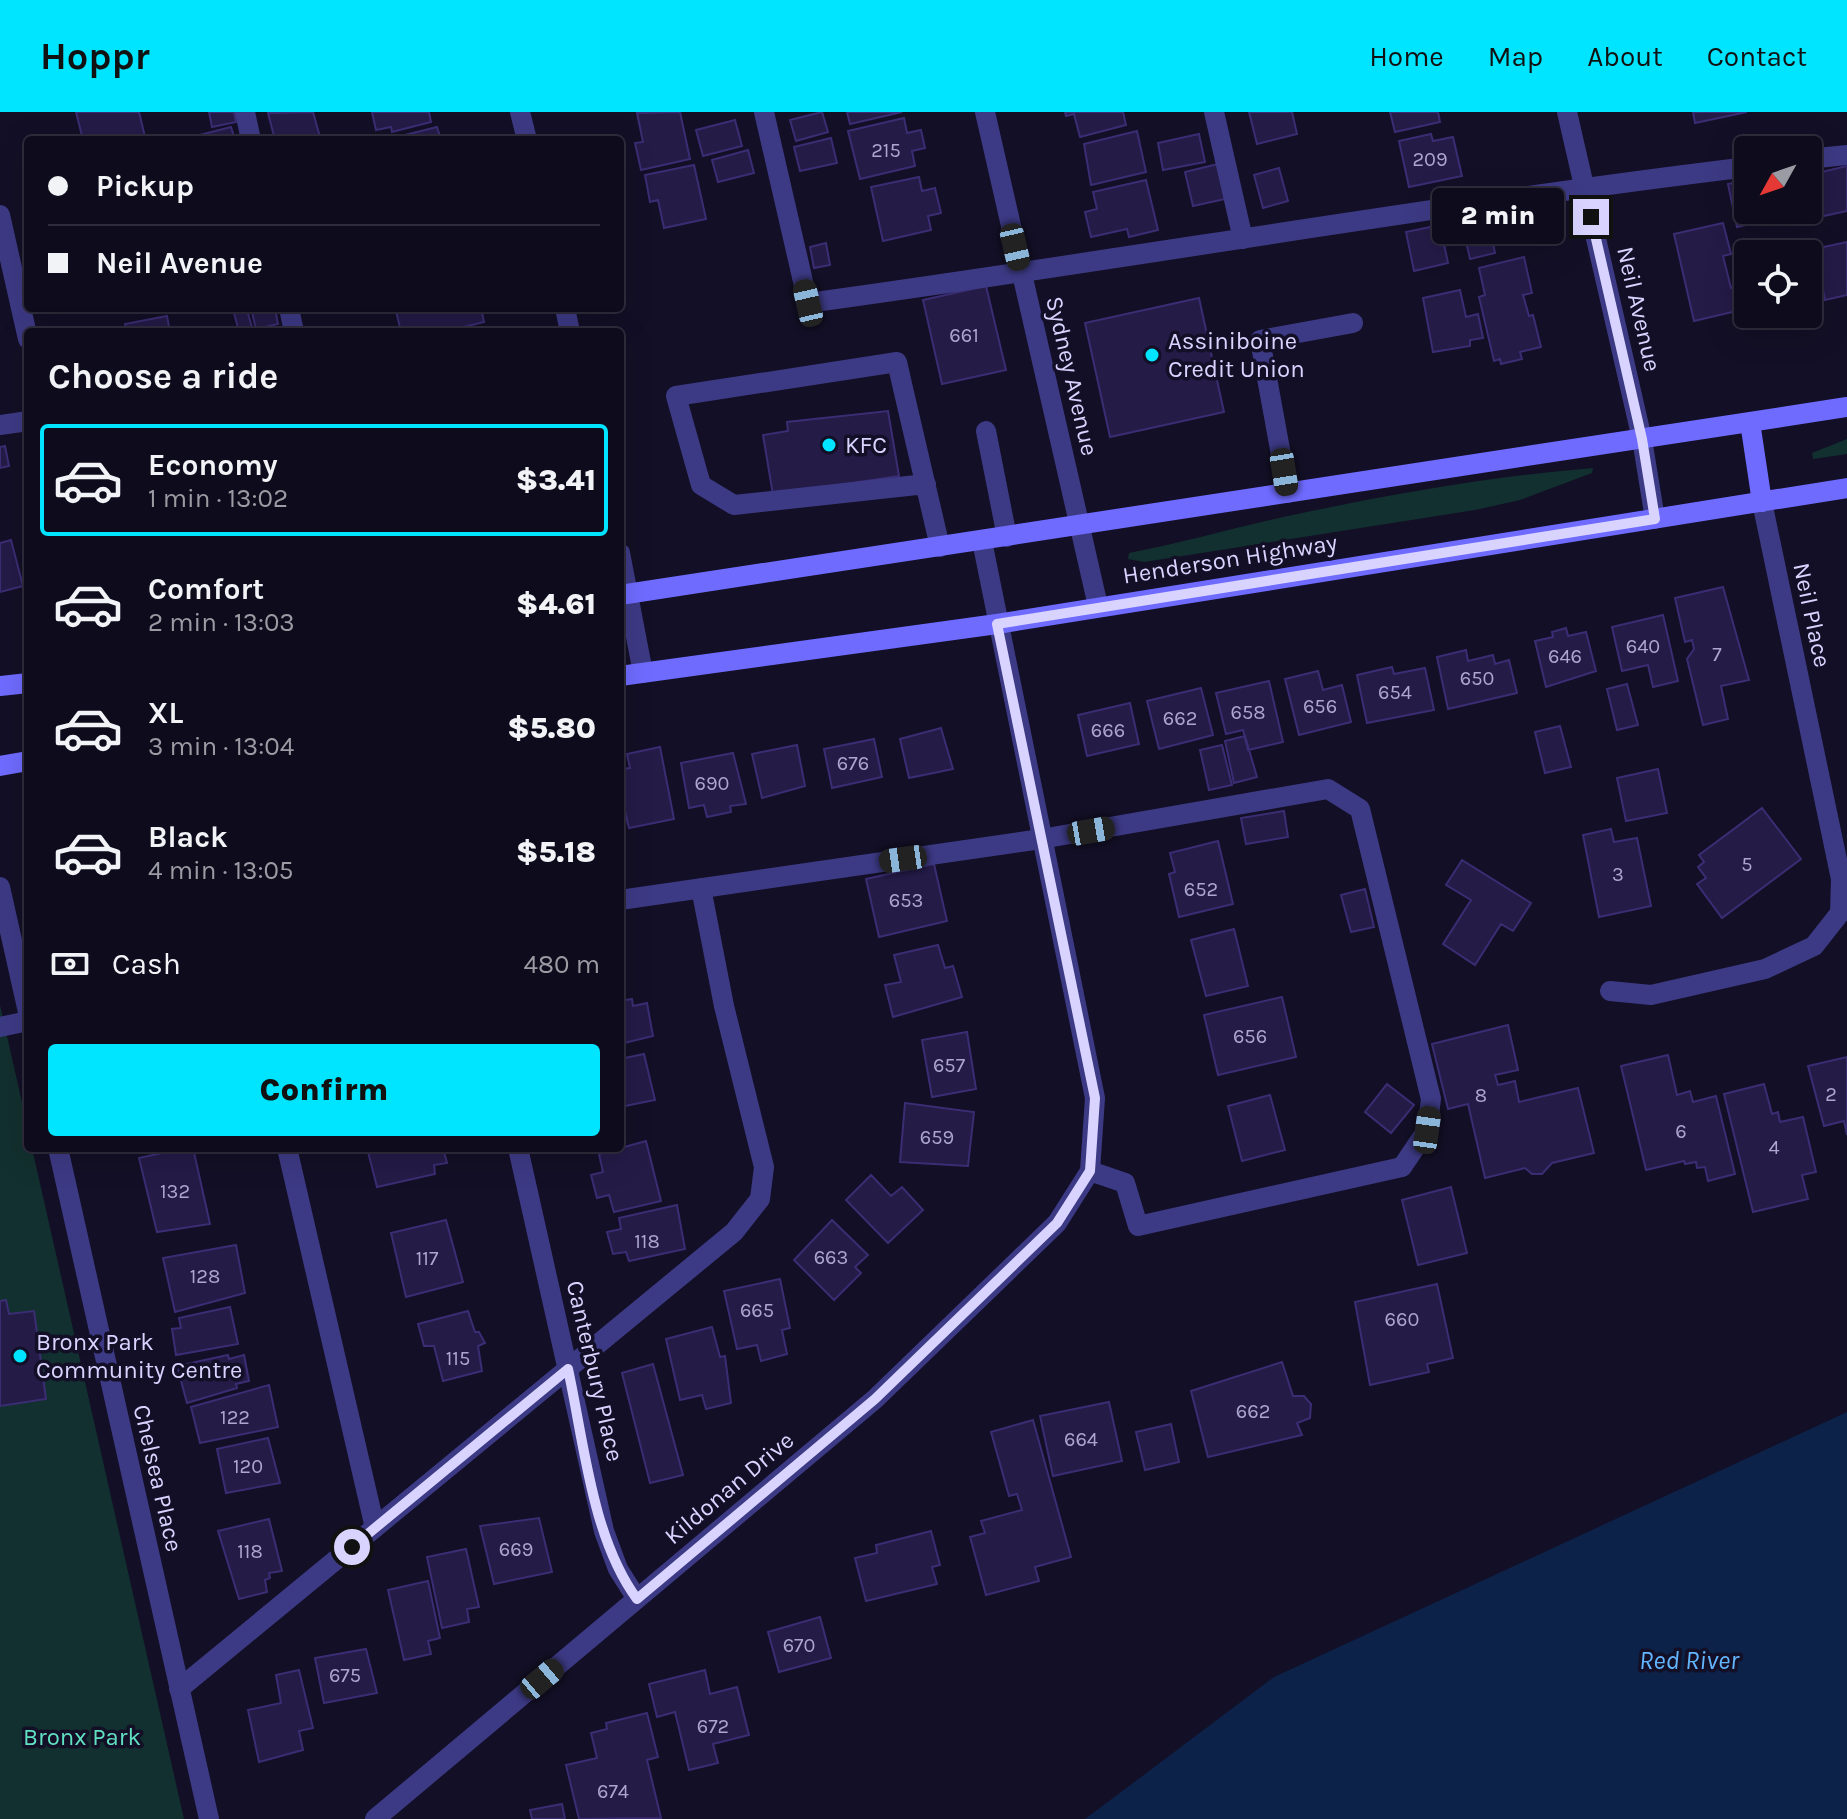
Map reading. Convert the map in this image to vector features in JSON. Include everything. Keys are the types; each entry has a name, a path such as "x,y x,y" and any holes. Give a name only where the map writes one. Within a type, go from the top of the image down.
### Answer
{"main road":[{"path":"625,595 1847,407"},
{"path":"1750,422 1762,502"},
{"name":"Henderson Highway","path":"624,675 997,624 1847,488"},
{"path":"0,686 24,683"},
{"path":"0,766 24,762"}],"street":[{"path":"245,112 250,136"},
{"path":"520,112 526,136"},
{"path":"764,112 808,303 1021,274 1584,186 1734,169"},
{"name":"Sydney Avenue","path":"985,112 1098,606"},
{"path":"1214,112 1243,239"},
{"name":"Neil Avenue","path":"1567,112 1642,439 1655,519"},
{"path":"1822,158 1847,155"},
{"path":"0,215 26,328"},
{"path":"1288,493 1260,340 1353,323"},
{"path":"926,484 734,505 701,485 676,396 897,362 926,484 940,547"},
{"path":"0,425 24,422"},
{"path":"986,431 1007,537"},
{"name":"Neil Place","path":"1610,991 1651,995 1765,969 1814,946 1840,913 1841,879 1762,502"},
{"name":"Kildonan Drive","path":"375,1819 875,1399 1057,1223 1090,1171 1095,1098 982,541"},
{"path":"625,595 643,673"},
{"path":"624,899 1041,839 1328,789 1360,809 1431,1099 1427,1130 1402,1167 1138,1226 1125,1183 1090,1171"},
{"path":"0,887 24,987"},
{"path":"179,1689 734,1232 760,1199 764,1183 761,1151 724,1006 701,888"},
{"path":"0,1027 24,1022"},
{"name":"Chelsea Place","path":"59,1152 209,1819"},
{"path":"288,1152 375,1528"},
{"name":"Canterbury Place","path":"519,1152 604,1531 618,1569 637,1599"}],"green space":[{"path":"1847,439 1847,454 1813,459 1812,453"},
{"path":"1593,468 1592,473 1520,500 1475,510 1144,562 1128,559 1129,553 1338,506 1484,480"},
{"name":"Bronx Park","path":"0,1005 24,1111 24,1152 33,1152 184,1819 0,1819"}],"water":[{"name":"Red River","path":"1847,1412 1847,1819 1085,1819 1274,1677"}],"building":[{"path":"76,112 139,112 145,136 82,136"},
{"path":"209,112 234,112 236,122 212,127"},
{"path":"313,112 320,136 274,136 268,113"},
{"path":"372,112 429,112 431,122 392,132 391,127 376,130"},
{"path":"680,112 690,159 641,170 635,143 643,142 637,113"},
{"path":"822,112 828,132 796,141 790,120"},
{"path":"847,112 902,112 850,124"},
{"path":"1065,112 1123,112 1126,125 1080,137 1074,114 1066,116"},
{"path":"1249,112 1292,112 1297,134 1257,144"},
{"path":"1390,112 1438,112 1440,122 1395,132"},
{"path":"1693,112 1747,112 1695,123"},
{"path":"904,118 907,133 921,130 925,148 912,151 915,166 860,179 848,131"},
{"path":"735,120 742,146 703,156 696,130"},
{"path":"231,127 234,136 196,136"},
{"path":"437,127 440,136 401,136"},
{"path":"1137,131 1146,172 1091,185 1084,144"},
{"path":"1199,134 1205,162 1163,170 1158,143"},
{"path":"1431,134 1433,141 1453,137 1462,176 1409,187 1399,141"},
{"path":"831,138 837,163 800,171 794,147"},
{"path":"748,150 754,173 718,182 712,160"},
{"path":"1218,164 1225,199 1193,206 1185,172"},
{"path":"694,165 706,219 664,228 658,200 650,202 645,175"},
{"path":"1847,166 1847,211 1822,216 1822,172"},
{"path":"1279,168 1288,201 1263,208 1254,175"},
{"path":"919,177 922,191 935,188 941,213 928,216 931,230 883,241 871,187"},
{"path":"1146,180 1158,230 1129,237 1127,229 1091,237 1085,212 1097,209 1093,192"},
{"path":"1734,183 1734,213 1728,184"},
{"path":"1487,214 1495,253 1470,259 1461,219"},
{"path":"1723,223 1731,254 1723,256 1731,288 1734,287 1734,312 1694,321 1674,234"},
{"path":"1440,225 1448,263 1414,271 1406,232"},
{"path":"1847,242 1847,295 1825,300 1822,247"},
{"path":"826,243 830,265 814,268 810,247"},
{"path":"1524,257 1532,293 1523,295 1529,316 1533,315 1541,347 1520,352 1522,359 1501,364 1500,359 1494,361 1479,297 1485,295 1479,268"},
{"path":"986,286 1006,370 942,384 923,300"},
{"path":"1460,290 1466,317 1478,314 1483,338 1470,340 1470,346 1433,352 1423,298"},
{"name":"Assiniboine Credit Union","path":"1199,298 1224,412 1110,437 1085,323"},
{"path":"248,312 252,328 238,328 234,313"},
{"path":"252,312 276,312 278,324 256,328"},
{"path":"396,312 482,312 484,322 459,328 400,328"},
{"path":"167,316 169,328 126,328 125,324"},
{"name":"KFC","path":"888,411 899,476 773,495 763,435 788,431 787,422"},
{"path":"5,446 9,466 0,468 0,447"},
{"path":"11,540 23,586 0,592 0,543"},
{"path":"1723,587 1749,680 1721,686 1728,719 1703,725 1687,659 1694,649 1692,640 1685,642 1675,598"},
{"path":"1663,615 1678,681 1653,687 1648,665 1622,671 1612,627"},
{"path":"1566,628 1568,636 1586,632 1596,671 1546,687 1535,641 1553,637 1552,632"},
{"path":"1466,650 1468,661 1493,655 1495,664 1509,660 1517,693 1448,709 1437,657"},
{"path":"1392,667 1394,674 1425,668 1434,710 1367,723 1357,675"},
{"path":"1318,671 1323,690 1342,685 1351,722 1299,735 1285,679"},
{"path":"1269,681 1283,742 1248,750 1243,730 1226,734 1216,693"},
{"path":"1627,684 1638,725 1617,730 1607,689"},
{"path":"1201,688 1213,735 1159,749 1147,701"},
{"path":"1130,703 1139,744 1087,756 1078,715"},
{"path":"1560,726 1571,767 1545,773 1535,732"},
{"path":"941,728 953,769 909,778 900,739"},
{"path":"1245,736 1257,777 1234,783 1225,741"},
{"path":"874,739 882,777 832,788 824,749"},
{"path":"797,745 805,786 762,798 752,754"},
{"path":"1222,745 1232,785 1209,790 1200,750"},
{"path":"660,747 674,819 629,828 624,807 624,769 630,768 627,754"},
{"path":"733,753 746,804 730,806 731,812 707,817 704,805 689,808 681,763"},
{"path":"1658,769 1667,813 1626,821 1617,778"},
{"path":"1762,808 1801,859 1722,918 1697,884 1706,878 1698,867 1704,862 1699,855"},
{"path":"1284,811 1288,837 1246,844 1241,818"},
{"path":"1611,829 1614,842 1637,838 1651,906 1599,917 1583,835"},
{"path":"1218,841 1233,904 1179,917 1169,874 1175,872 1170,853"},
{"path":"1462,860 1531,903 1513,931 1501,924 1475,965 1443,944 1471,900 1446,885"},
{"path":"934,864 947,921 879,937 866,879"},
{"path":"1365,889 1374,927 1351,932 1341,895"},
{"path":"1234,929 1248,986 1206,996 1191,940"},
{"path":"938,945 945,968 953,966 962,997 893,1017 885,985 901,982 894,955"},
{"path":"1282,997 1296,1057 1218,1075 1204,1015"},
{"path":"632,999 633,1006 647,1003 653,1036 624,1043 624,1000"},
{"path":"1508,1025 1518,1070 1495,1075 1498,1085 1515,1081 1519,1102 1578,1088 1594,1153 1552,1163 1542,1174 1532,1174 1525,1168 1485,1178 1468,1104 1448,1109 1432,1044"},
{"path":"967,1032 976,1089 932,1097 922,1040"},
{"path":"644,1054 655,1100 624,1106 624,1058"},
{"path":"1668,1055 1677,1095 1690,1091 1693,1102 1716,1096 1735,1174 1708,1181 1705,1167 1697,1168 1696,1162 1685,1164 1684,1161 1646,1170 1621,1066"},
{"path":"1847,1057 1847,1135 1844,1121 1824,1126 1808,1066"},
{"path":"1387,1084 1414,1105 1391,1133 1365,1112"},
{"path":"1764,1084 1772,1114 1778,1112 1780,1122 1803,1117 1816,1172 1802,1175 1808,1199 1753,1212 1724,1094"},
{"path":"1270,1095 1285,1150 1242,1161 1228,1106"},
{"path":"905,1103 974,1112 968,1166 900,1162"},
{"path":"646,1141 661,1201 614,1212 609,1195 597,1198 591,1175 603,1172 599,1154 624,1152 624,1147"},
{"path":"167,1152 194,1152 210,1224 157,1232 139,1158"},
{"path":"368,1152 444,1152 447,1163 434,1165 435,1174 377,1187"},
{"path":"871,1175 891,1196 902,1187 923,1210 888,1243 846,1200"},
{"path":"1451,1187 1467,1253 1418,1265 1402,1200"},
{"path":"677,1205 685,1249 629,1261 626,1252 613,1254 607,1232 621,1229 619,1218"},
{"path":"446,1220 463,1282 406,1297 391,1233"},
{"path":"832,1220 868,1255 855,1267 861,1273 834,1300 794,1260"},
{"path":"236,1245 245,1293 175,1312 163,1258"},
{"path":"780,1279 790,1328 782,1330 787,1354 761,1361 757,1345 737,1349 724,1291"},
{"path":"1437,1284 1453,1358 1427,1364 1429,1372 1370,1385 1355,1302"},
{"name":"Bronx Park Community Centre","path":"6,1300 9,1314 34,1311 46,1399 0,1406 0,1301"},
{"path":"230,1307 238,1344 176,1355 172,1329 181,1328 179,1318"},
{"path":"468,1311 475,1332 479,1332 485,1343 478,1346 482,1371 443,1381 434,1346 424,1346 418,1324"},
{"path":"712,1327 720,1357 725,1356 731,1403 706,1409 702,1395 680,1400 666,1339"},
{"path":"228,1355 229,1359 244,1355 249,1381 236,1384 237,1388 187,1403 177,1366"},
{"path":"1282,1362 1293,1396 1304,1396 1311,1404 1310,1418 1297,1423 1302,1435 1208,1457 1191,1391"},
{"path":"653,1364 683,1475 650,1483 622,1373"},
{"path":"269,1385 278,1427 200,1443 191,1407"},
{"path":"1109,1402 1122,1461 1053,1476 1040,1416"},
{"path":"1033,1420 1071,1557 1035,1567 1039,1581 986,1595 970,1537 985,1533 981,1521 1022,1510 1017,1494 1009,1496 991,1432"},
{"path":"1171,1424 1179,1462 1145,1470 1136,1432"},
{"path":"268,1438 280,1483 226,1493 217,1449"},
{"path":"539,1518 552,1572 494,1584 480,1526"},
{"path":"269,1519 282,1571 269,1573 270,1578 265,1580 267,1592 239,1599 218,1531"},
{"path":"931,1531 940,1565 932,1567 937,1584 866,1601 855,1558 877,1553 876,1545"},
{"path":"466,1549 479,1607 467,1609 469,1622 442,1628 427,1557"},
{"path":"428,1581 440,1638 428,1641 431,1654 404,1660 388,1590"},
{"path":"820,1617 831,1658 779,1672 768,1632"},
{"path":"366,1649 377,1693 324,1703 315,1658"},
{"path":"299,1670 313,1728 299,1731 303,1750 259,1762 248,1710 281,1703 276,1675"},
{"path":"705,1670 710,1694 737,1687 749,1735 713,1744 718,1763 689,1770 675,1712 657,1717 649,1684"},
{"path":"647,1713 658,1757 647,1760 661,1818 579,1819 566,1765 597,1758 591,1733 607,1729 606,1723"},
{"path":"562,1804 565,1819 532,1819 530,1810"}],"place":[{"name":"Assiniboine Credit Union","path":"1152,355"},
{"name":"KFC","path":"829,445"},
{"name":"Bronx Park Community Centre","path":"20,1356"}],"route":[{"path":"352,1547 568,1369 604,1531 618,1569 637,1599 875,1399 1057,1223 1090,1171 1095,1098 997,624 1655,519 1642,439 1591,217"}]}
